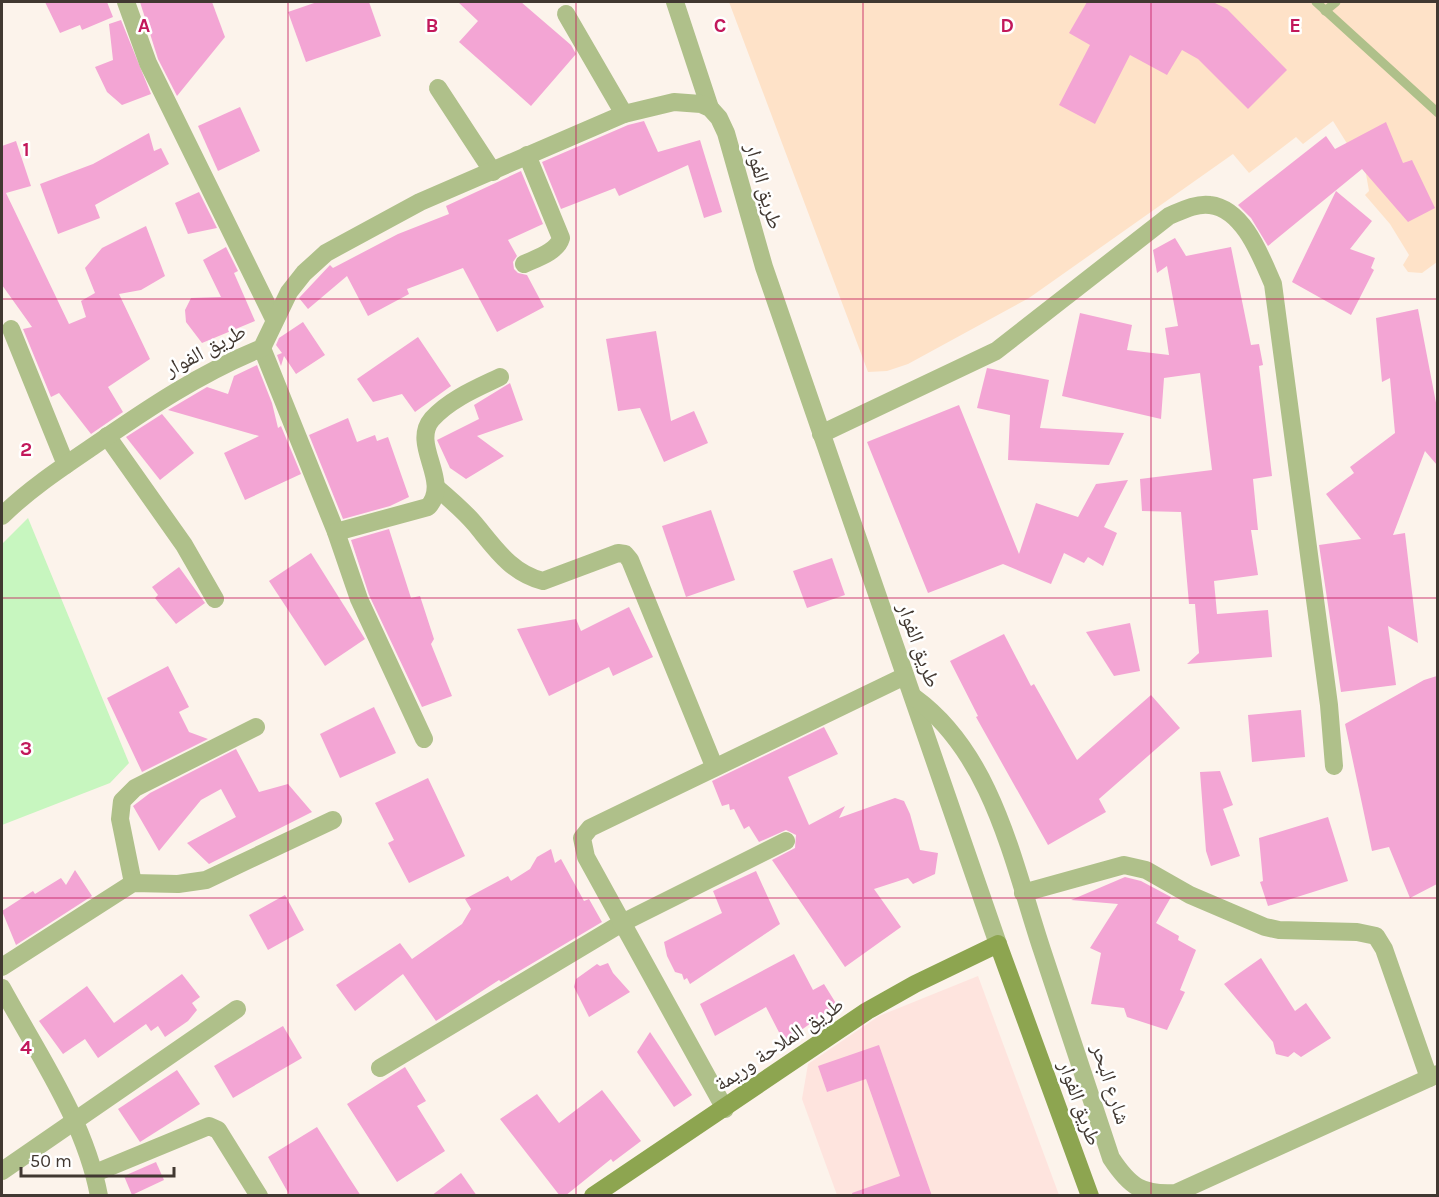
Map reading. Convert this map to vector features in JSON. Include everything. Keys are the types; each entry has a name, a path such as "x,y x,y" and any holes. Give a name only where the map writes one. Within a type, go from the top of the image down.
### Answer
{"street":[{"path":"126,2 148,63 274,319"},
{"name":"طريق الفوار","path":"675,2 710,108 719,118 726,133 764,267 821,434 905,676 915,698 998,944 1090,1196"},
{"path":"566,14 624,114"},
{"path":"438,88 493,172"},
{"name":"طريق الفوار","path":"4,509 172,392 225,363 262,348 274,319 294,286 326,253 420,202 624,114 674,102 701,104 710,108"},
{"path":"524,264 554,249 559,245 561,238 527,155"},
{"path":"821,434 996,351 1169,216 1191,207 1210,205 1227,212 1244,227 1273,284 1328,693 1334,766"},
{"path":"11,329 66,465"},
{"path":"262,348 336,532 359,599 424,739"},
{"path":"336,532 428,507 435,499 437,488 427,448 426,430 431,420 462,395 500,376"},
{"path":"107,436 184,545 216,599"},
{"path":"437,488 475,524 502,558 530,578 543,581 618,553 625,554 630,560 714,766"},
{"path":"725,1108 586,857 582,838 590,828 714,766 905,676"},
{"name":"شارع البحر","path":"915,698 938,715 975,767 994,807 1112,1158 1122,1176 1138,1188 1156,1194 1176,1192 1433,1076"},
{"path":"133,883 120,819 122,801 135,788 256,727"},
{"path":"2,967 133,883 178,884 206,880 333,820"},
{"path":"380,1068 622,923 786,841"},
{"path":"1023,893 1124,865 1146,870 1190,895 1265,927 1279,930 1357,932 1376,936 1384,949 1433,1076"},
{"name":"طريق الملاحة وريمة","path":"593,1196 867,1011 922,980 998,944"},
{"path":"2,988 74,1121 95,1173 99,1196"},
{"path":"2,1171 237,1009"},
{"path":"95,1173 209,1126 218,1130 259,1196"}],"lane":[{"path":"1316,2 1437,113"},
{"path":"1325,10 1336,2"}],"shaded area":[{"path":"729,2 1437,2 1437,262 1422,273 1408,272 1403,265 1409,255 1390,224 1365,195 1369,191 1366,174 1333,121 1303,144 1296,137 1249,173 1233,154 1029,298 908,364 887,371 868,372"},
{"path":"978,976 1059,1195 837,1195 802,1099 808,1064 879,1016"}],"green space":[{"path":"28,518 129,763 110,783 2,825 2,544"}],"building":[{"path":"45,2 107,2 113,17 82,30 80,25 60,33"},
{"path":"140,2 212,2 225,37 177,96 158,59"},
{"path":"317,2 369,2 381,36 306,62 288,12"},
{"path":"458,2 521,2 571,45 576,54 531,106 459,42 478,21"},
{"path":"1087,2 1213,2 1227,9 1287,70 1248,109 1198,59 1182,50 1167,75 1130,55 1095,124 1059,105 1090,45 1069,33"},
{"path":"121,20 151,94 122,105 107,92 95,67 113,60 109,24"},
{"path":"240,107 260,151 218,171 198,126"},
{"path":"644,121 658,152 700,140 722,212 704,218 688,165 619,196 615,188 561,209 542,162 628,125"},
{"path":"1386,122 1403,163 1412,160 1435,208 1408,222 1362,169 1268,246 1251,218 1238,205 1326,136 1335,149"},
{"path":"149,133 154,151 161,148 169,164 95,205 100,218 58,234 40,184 93,164"},
{"path":"16,141 31,186 6,193 69,324 86,317 81,301 95,293 85,268 102,248 146,226 165,276 141,290 119,294 150,359 108,387 123,412 91,434 59,393 51,397 23,329 32,327 2,285 2,146"},
{"path":"521,171 543,224 508,240 517,256 513,262 514,269 518,273 527,275 544,307 497,332 463,268 407,289 409,294 368,316 347,276 308,309 299,298 330,265 333,268 398,234 449,214 446,206"},
{"path":"1336,191 1372,221 1350,249 1375,258 1371,268 1374,270 1351,315 1292,282"},
{"path":"199,192 217,228 188,234 175,203"},
{"path":"1175,238 1186,256 1231,247 1251,345 1259,344 1263,365 1259,366 1272,476 1253,479 1258,530 1251,530 1258,575 1214,581 1217,614 1268,610 1272,657 1187,664 1199,653 1195,604 1189,604 1181,512 1142,511 1140,479 1212,470 1200,373 1164,378 1161,419 1062,396 1080,313 1132,325 1127,350 1169,355 1165,328 1178,326 1167,266 1157,273 1153,250"},
{"path":"226,247 238,271 234,273 255,321 202,343 186,322 185,310 191,298 221,297 203,260"},
{"path":"1418,309 1437,408 1437,465 1425,451 1393,535 1405,533 1418,643 1388,626 1396,685 1341,692 1319,545 1361,539 1326,494 1354,473 1350,467 1395,433 1390,378 1382,382 1376,318"},
{"path":"303,322 325,355 296,374 284,356 281,366 277,355 282,353 276,345 279,338"},
{"path":"656,331 671,421 694,411 708,443 664,462 640,408 618,411 606,339"},
{"path":"418,337 451,386 415,412 402,394 373,402 357,379"},
{"path":"257,365 272,403 278,428 281,426 301,474 245,500 224,453 259,436 168,410 207,387 228,394 234,376"},
{"path":"987,368 1049,380 1040,428 1124,433 1109,465 1008,460 1010,415 977,408"},
{"path":"510,383 523,420 477,436 504,456 466,479 450,468 437,440 479,419 474,405"},
{"path":"959,405 1019,554 1036,503 1078,517 1096,484 1128,480 1104,527 1117,533 1103,566 1088,557 1084,563 1064,553 1051,584 1003,564 928,593 867,442"},
{"path":"162,414 194,453 160,480 126,437"},
{"path":"348,418 357,442 375,435 377,441 388,437 409,497 390,506 343,519 309,435"},
{"path":"711,510 735,580 686,597 662,526"},
{"path":"389,529 411,598 420,596 434,639 431,644 452,696 422,707 369,595 351,540"},
{"path":"311,553 365,639 325,666 269,581"},
{"path":"832,558 845,595 807,608 793,571"},
{"path":"179,567 205,603 176,624 155,598 158,595 152,587"},
{"path":"629,607 653,657 613,676 609,667 549,696 517,629 576,619 581,631"},
{"path":"1130,623 1140,671 1114,676 1086,632"},
{"path":"1004,634 1031,686 1034,684 1077,760 1151,695 1180,728 1099,799 1106,812 1048,845 976,717 978,716 950,661"},
{"path":"168,666 189,707 179,712 189,732 208,739 142,772 107,698"},
{"path":"1437,676 1437,884 1410,898 1389,847 1372,851 1345,724 1424,680"},
{"path":"374,707 396,753 340,778 320,734"},
{"path":"1301,710 1305,757 1252,762 1248,715"},
{"path":"824,727 838,754 788,777 809,825 845,806 839,818 895,798 904,801 920,850 938,853 935,874 913,884 908,878 874,889 901,927 845,967 772,860 795,848 796,835 786,830 759,842 749,826 744,829 734,809 730,810 729,804 722,806 712,781"},
{"path":"236,749 259,792 288,784 312,812 209,864 187,843 236,817 221,789 201,800 159,851 133,806 150,793"},
{"path":"1220,771 1233,805 1223,809 1240,856 1211,866 1206,851 1200,772"},
{"path":"428,778 465,856 409,883 388,843 394,840 375,803"},
{"path":"1328,817 1348,881 1268,906 1260,882 1263,881 1259,838"},
{"path":"551,849 555,863 561,859 584,901 589,899 602,922 501,982 499,980 436,1021 403,974 355,1011 336,985 400,943 412,959 462,924 471,909 465,899 508,876 511,881 530,869 537,857"},
{"path":"75,870 92,896 16,945 2,911 33,891 35,894 61,878 66,885"},
{"path":"756,871 780,924 690,984 687,978 684,980 682,974 675,972 667,956 664,942 722,913 713,891"},
{"path":"1125,877 1141,881 1171,897 1156,923 1179,936 1178,940 1196,950 1180,990 1185,992 1167,1030 1127,1017 1124,1008 1091,1004 1101,953 1090,948 1118,904 1071,900"},
{"path":"285,895 304,930 268,950 249,915"},
{"path":"794,954 813,990 824,984 837,1005 784,1042 766,1007 715,1036 700,1004"},
{"path":"1261,958 1295,1011 1306,1003 1331,1038 1301,1057 1294,1052 1288,1057 1276,1054 1273,1042 1224,984"},
{"path":"608,963 613,973 630,992 589,1017 574,987 576,979 597,964 600,966"},
{"path":"182,974 200,997 192,1003 197,1010 188,1021 165,1037 158,1026 151,1031 146,1024 98,1058 85,1039 63,1054 39,1021 87,986 114,1023"},
{"path":"283,1026 302,1058 233,1098 214,1066"},
{"path":"650,1032 692,1095 674,1107 637,1052"},
{"path":"879,1045 932,1196 853,1196 852,1193 900,1176 866,1079 827,1092 818,1066"},
{"path":"405,1067 426,1101 417,1106 445,1151 397,1182 347,1104"},
{"path":"177,1070 200,1104 140,1142 118,1109"},
{"path":"602,1090 641,1141 613,1162 611,1159 565,1196 560,1196 500,1119 537,1094 559,1123"},
{"path":"317,1127 361,1196 290,1196 268,1157"},
{"path":"156,1162 164,1180 132,1195 124,1176"},
{"path":"461,1173 477,1196 431,1196"}]}
